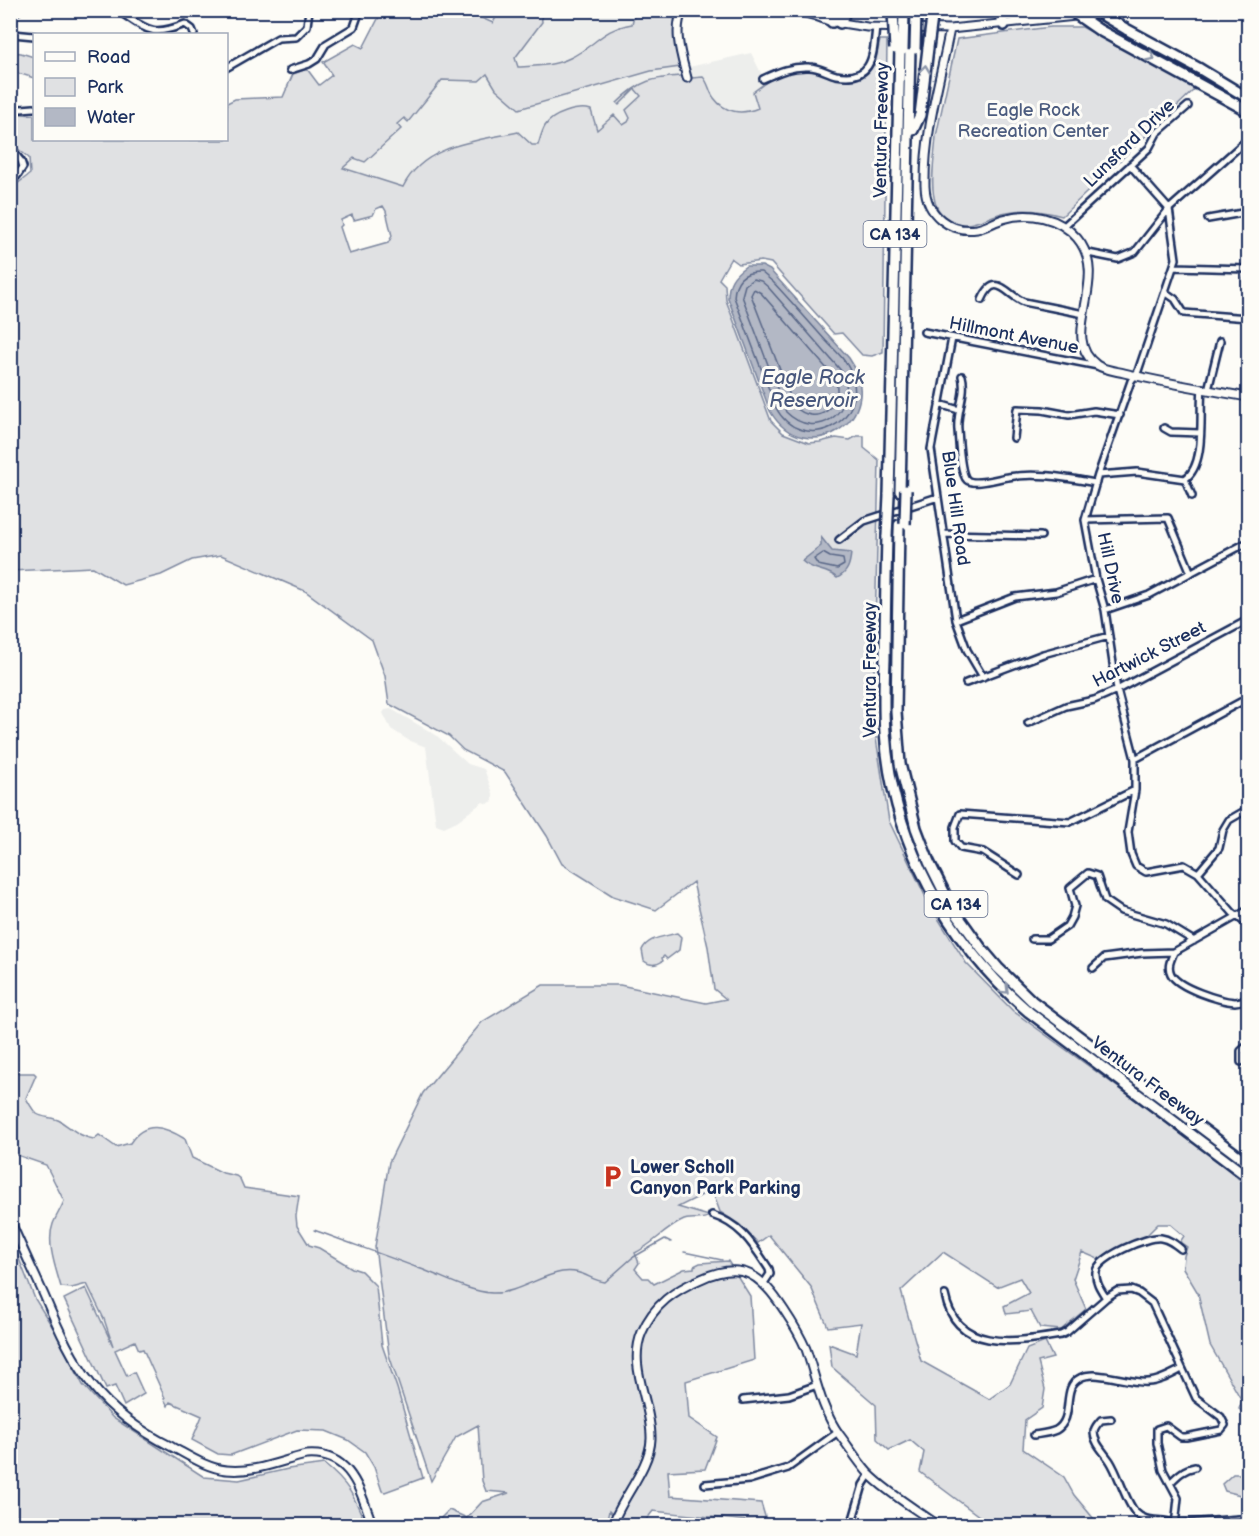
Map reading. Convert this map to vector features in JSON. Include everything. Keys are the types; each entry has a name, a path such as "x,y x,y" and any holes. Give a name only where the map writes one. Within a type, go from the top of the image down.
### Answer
{"highway":[{"path":"836,22 837,10"},
{"path":"836,22 846,10"},
{"path":"913,130 920,115 933,10"},
{"path":"999,10 1004,25"},
{"path":"1004,25 1006,10"},
{"path":"1070,10 1100,30 1248,111"},
{"path":"1094,10 1248,98"},
{"path":"905,11 905,406"},
{"name":"Ventura Freeway","path":"905,11 905,49 913,130 905,406 898,452 897,493 890,536 884,702 891,781 903,827 917,864 947,920 1005,991 1029,1012 1248,1177"},
{"path":"892,418 905,49"},
{"name":"Ventura Freeway","path":"905,49 898,108 892,418 898,452 897,493 902,524 901,729 906,768 923,833 943,881 978,937 1011,974 1039,1001 1248,1158"},
{"path":"902,524 896,712 900,764 916,828 929,862 947,898 981,948 1019,990 1248,1163"},
{"path":"1137,1092 1150,1098 1248,1171"}],"street":[{"path":"10,14 19,10"},
{"path":"117,10 149,30 166,31 185,24 194,33"},
{"path":"228,67 278,38 296,37 307,26 309,10"},
{"path":"290,70 309,64 326,44 354,27 360,10"},
{"path":"683,10 678,20 680,49 687,78"},
{"path":"794,10 836,22 876,27 950,29 1133,10"},
{"path":"763,79 783,70 807,66 837,75 863,71 870,66 872,60 876,27"},
{"path":"950,29 927,146 925,187 927,200 932,209 945,224 963,230 980,228 1000,220 1023,216 1044,218 1064,226 1078,239 1088,253 1090,283 1082,340 1089,356 1098,366 1248,397"},
{"path":"10,31 12,34 33,36"},
{"path":"10,106 21,109 33,108"},
{"name":"Lunsford Drive","path":"1064,226 1151,146 1157,133 1188,106"},
{"path":"1088,253 1118,259 1135,252 1169,209 1248,139"},
{"path":"10,148 23,167 10,182"},
{"path":"1130,165 1169,209"},
{"name":"Hill Drive","path":"1169,209 1176,259 1174,267 1138,371 1131,381 1085,520 1096,579 1105,610 1117,690 1135,759 1135,790 1128,832 1131,854 1136,866 1146,872 1184,865 1198,873"},
{"path":"1208,219 1248,212"},
{"path":"1174,267 1248,269"},
{"path":"1246,294 1248,277"},
{"path":"982,300 986,291 1000,286 1008,290 1016,299 1024,302 1084,314"},
{"path":"1165,292 1174,299 1184,313 1248,318"},
{"name":"Hillmont Avenue","path":"924,332 1098,366"},
{"name":"Blue Hill Road","path":"952,338 931,448 956,620 967,651 983,676"},
{"path":"1098,475 1137,472 1185,479 1192,475 1200,433 1200,404 1220,340"},
{"path":"962,375 964,389 957,427 963,472 968,480 986,481 1036,475 1096,483"},
{"path":"939,404 959,410"},
{"path":"1014,438 1017,409 1042,410 1069,416 1094,411 1120,414"},
{"path":"1164,428 1171,432 1200,433"},
{"path":"1185,479 1192,496"},
{"path":"839,540 864,521 938,497"},
{"path":"1085,520 1168,518 1191,573"},
{"path":"944,534 1041,536"},
{"path":"1105,610 1149,595 1248,542"},
{"path":"956,620 1015,597 1056,592 1096,579"},
{"name":"Hartwick Street","path":"1028,723 1066,706 1094,700 1117,690 1248,620"},
{"path":"966,682 1042,654 1109,636"},
{"path":"1135,759 1248,698"},
{"path":"1019,875 983,852 961,848 955,841 955,827 960,814 1070,822 1135,790"},
{"path":"1248,809 1229,820 1223,830 1219,848 1198,873 1248,925"},
{"path":"1032,939 1047,939 1067,926 1075,906 1070,888 1088,873 1097,876 1105,900 1121,911 1166,924 1194,941"},
{"path":"1093,968 1104,958 1174,952 1248,910"},
{"path":"1174,952 1169,964 1177,982 1213,998 1238,1003 1248,999"},
{"path":"1240,1062 1241,1051 1248,1045"},
{"path":"712,1215 727,1220 741,1231 769,1269 770,1274 764,1283"},
{"path":"10,1220 60,1336 73,1360 92,1386 125,1419 155,1438 218,1469 252,1470 315,1454 333,1458 342,1464 355,1479 373,1526"},
{"path":"1106,1298 1097,1282 1096,1272 1106,1258 1140,1242 1159,1237 1174,1243 1181,1249"},
{"path":"612,1526 618,1510 643,1466 651,1439 637,1357 638,1344 648,1320 663,1300 675,1292 724,1271 740,1272 764,1283 798,1333 825,1409 838,1432 870,1474 939,1526"},
{"path":"945,1295 951,1316 960,1327 973,1336 995,1340 1060,1335 1067,1332 1117,1291 1131,1290 1140,1293 1152,1304 1196,1398 1225,1423 1221,1430 1181,1437 1166,1426 1157,1429 1161,1460 1178,1498 1175,1525"},
{"path":"1034,1435 1055,1430 1064,1422 1068,1413 1071,1386 1081,1377 1095,1375 1149,1382 1182,1369"},
{"path":"743,1400 789,1395 817,1385"},
{"path":"1112,1419 1101,1420 1094,1428 1094,1434 1100,1448 1111,1462 1135,1512 1145,1519 1169,1521 1175,1525 1237,1519 1242,1520 1245,1526"},
{"path":"705,1484 749,1480 788,1468 838,1432"},
{"path":"1170,1483 1187,1468 1196,1467"},
{"path":"851,1526 863,1485 870,1474"}],"shaded area":[{"path":"629,10 634,15 633,25 616,27 570,58 546,65 518,67 515,58 542,22 541,11"},
{"path":"751,53 766,83 753,92 758,109 748,113 726,110 712,97 711,90 699,77 692,78 689,67"},
{"path":"680,67 682,75 654,78 633,88 619,105 635,89 641,97 626,110 630,118 623,125 596,131 545,125 538,145 532,145 518,132 447,148 431,155 403,187 343,168 354,158 400,129 396,125 404,118 408,122 442,80 479,81 486,74 496,89"},
{"path":"391,709 436,735 468,764 484,769 493,793 493,801 487,804 483,802 457,821 444,827 436,824 426,747 408,740 391,729 383,713"}],"green space":[{"path":"382,11 466,11 493,23 499,11 541,11 542,22 515,58 518,67 544,65 570,58 613,30 632,24 634,15 629,11 679,11 675,28 680,67 651,71 519,109 496,89 487,74 479,81 442,80 408,122 404,118 397,124 401,129 365,162 354,158 343,168 403,187 412,173 424,162 438,153 469,142 518,132 532,145 538,145 548,122 566,112 579,109 591,110 597,130 614,115 623,125 630,118 626,110 641,96 635,89 619,105 617,103 626,94 651,80 691,75 692,78 703,77 718,103 729,110 746,112 758,108 753,92 792,69 815,69 846,77 861,74 875,64 880,40 887,40 883,352 872,356 862,355 842,333 834,334 771,263 761,261 739,264 731,258 719,279 725,285 726,300 771,421 783,433 809,443 836,438 850,440 857,436 864,436 864,448 879,460 873,719 889,821 929,904 966,963 1013,1011 1215,1158 1248,1187 1248,1416 1239,1409 1242,1401 1210,1345 1198,1293 1183,1268 1187,1247 1180,1242 1184,1236 1170,1224 1158,1224 1146,1236 1098,1259 1082,1252 1073,1279 1086,1309 1061,1330 1040,1328 1031,1311 1006,1314 1004,1306 1029,1293 1020,1278 997,1287 943,1252 901,1291 921,1361 989,1399 1010,1384 1027,1349 1045,1342 1053,1358 1038,1362 1045,1389 1042,1408 1025,1420 1023,1449 1064,1477 1074,1495 1099,1525 991,1525 920,1472 924,1452 910,1440 889,1450 877,1439 876,1405 832,1367 829,1344 856,1354 861,1323 828,1327 811,1287 769,1235 758,1243 739,1224 720,1212 712,1190 678,1207 709,1216 703,1219 682,1221 635,1253 639,1263 635,1269 643,1278 648,1278 654,1284 684,1269 694,1268 700,1263 728,1261 750,1296 754,1360 686,1381 689,1418 717,1437 705,1469 668,1471 670,1496 761,1503 767,1523 653,1511 642,1525 617,1525 618,1520 609,1511 606,1525 434,1525 449,1510 467,1518 482,1502 509,1493 486,1491 482,1481 478,1425 456,1437 431,1481 389,1355 375,1247 389,1162 423,1093 482,1022 543,985 620,985 706,1003 726,999 714,989 708,947 693,882 656,910 613,896 562,864 547,836 505,772 463,750 449,736 389,704 385,676 372,640 305,591 221,555 192,560 161,575 123,585 93,567 11,571 10,184 13,187 30,174 29,158 11,143 11,113 33,115 33,141 228,141 228,102 235,99 283,97 293,74 307,69 319,85 332,75 323,62 355,44 363,48","holes":["383,206 392,236 388,243 349,254 340,227 341,220 352,215 354,220 373,215 376,209"]},
{"name":"Eagle Rock Recreation Center","path":"1051,27 1082,27 1196,88 1062,216 1042,211 1021,210 968,224 953,222 936,206 933,174 936,136 957,39"},
{"path":"11,52 33,57 33,78 11,71"},
{"path":"677,933 681,937 679,950 667,959 664,956 663,961 658,963 651,964 644,961 642,950 648,942"},
{"path":"11,1069 19,1073 36,1075 26,1098 35,1112 60,1121 84,1136 94,1139 99,1135 116,1147 130,1143 148,1128 162,1128 185,1139 192,1158 223,1173 236,1176 244,1188 299,1196 297,1226 309,1245 361,1271 376,1286 382,1345 423,1478 385,1492 382,1491 374,1467 365,1452 348,1440 326,1431 297,1430 231,1455 218,1454 192,1440 202,1416 170,1402 168,1406 143,1349 139,1350 135,1341 115,1350 127,1376 134,1372 144,1394 124,1406 115,1386 106,1389 64,1299 86,1288 113,1346 104,1319 87,1284 72,1288 61,1287 52,1256 51,1231 64,1201 46,1165 11,1153"},
{"path":"10,1236 35,1299 55,1331 83,1385 113,1418 204,1477 239,1480 324,1464 350,1491 366,1525 11,1525"},
{"path":"1233,1474 1248,1474 1248,1497 1225,1491 1222,1484"}],"water":[{"name":"Eagle Rock Reservoir","path":"746,266 762,266 770,270 849,358 859,380 859,401 852,418 838,430 821,437 803,437 785,429 770,411 728,298 732,280"},
{"path":"821,537 832,551 851,553 848,568 837,578 810,567 802,561 821,546"}],"waterway":[{"path":"314,1230 463,1286 492,1293 510,1291 544,1277 569,1271 605,1282 632,1258 665,1239 671,1242"},
{"path":"684,1252 722,1260"}],"place":[{"name":"Lower Scholl Canyon Park Parking","path":"612,1177"}]}
